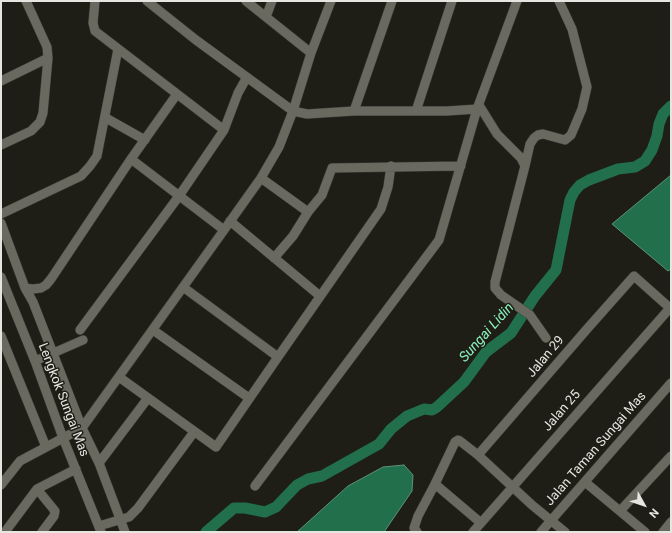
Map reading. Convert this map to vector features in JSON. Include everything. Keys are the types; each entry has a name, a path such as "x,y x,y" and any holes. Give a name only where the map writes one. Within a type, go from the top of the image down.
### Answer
{"street":[{"path":"1,145 31,131 40,122 44,113 48,58 47,47 26,1"},
{"path":"95,1 93,23 95,31 224,130"},
{"path":"147,1 196,40 294,111 307,114 354,111 447,111 478,107"},
{"path":"246,1 311,53"},
{"path":"266,17 272,1"},
{"path":"1,486 20,461 82,428 261,178 279,147 294,111 311,53 331,1"},
{"path":"354,111 392,1"},
{"path":"416,111 452,1"},
{"path":"255,486 439,240 478,107 517,1"},
{"path":"546,338 530,315 497,292 495,282 530,144 534,138 543,134 565,140 571,135 582,109 587,86 572,29 559,1"},
{"path":"1,214 81,176 90,166 97,156 106,118 118,49"},
{"path":"1,81 48,58"},
{"path":"80,330 179,196 224,130 238,93 247,77"},
{"path":"25,288 41,288 51,278 131,159 177,94"},
{"path":"478,107 497,134 521,158 525,166"},
{"path":"106,118 145,140"},
{"path":"131,159 224,230"},
{"path":"119,377 216,447 381,209 388,187 391,166"},
{"path":"274,258 293,236 308,212 322,195 332,168 461,166"},
{"path":"261,178 308,212"},
{"path":"230,221 320,296"},
{"path":"1,223 25,288 33,302 82,428 99,463 125,532"},
{"name":"Jalan 29","path":"478,455 634,276 670,308"},
{"name":"Lengkok Sungai Mas","path":"1,277 100,529"},
{"path":"183,287 278,357"},
{"name":"Jalan 25","path":"473,532 670,308"},
{"path":"153,330 249,398"},
{"path":"1,336 46,446"},
{"path":"35,361 83,340"},
{"name":"Jalan Taman Sungai Mas","path":"541,532 671,384"},
{"path":"99,463 148,398"},
{"path":"100,529 129,517 138,508 194,432"},
{"path":"417,532 414,528 414,524 455,442 458,440 478,455 512,487 565,532"},
{"path":"620,511 671,456"},
{"path":"5,532 37,489 76,469"},
{"path":"585,482 645,532"},
{"path":"435,484 481,523"},
{"path":"37,489 55,512 54,516 42,532"},
{"path":"662,532 671,522"}],"shaded area":[{"path":"671,175 671,269 668,271 612,224"},
{"path":"404,465 413,475 412,491 384,532 297,532 348,486 383,467"}],"waterway":[{"name":"Sungai Lidin","path":"206,532 234,508 245,508 265,512 276,507 297,485 308,479 322,476 379,444 391,429 407,416 424,409 432,410 437,407 464,382 486,352 511,333 535,296 556,270 570,200 574,192 580,185 589,180 618,169 635,167 645,161 652,150 663,114 671,106"}]}
